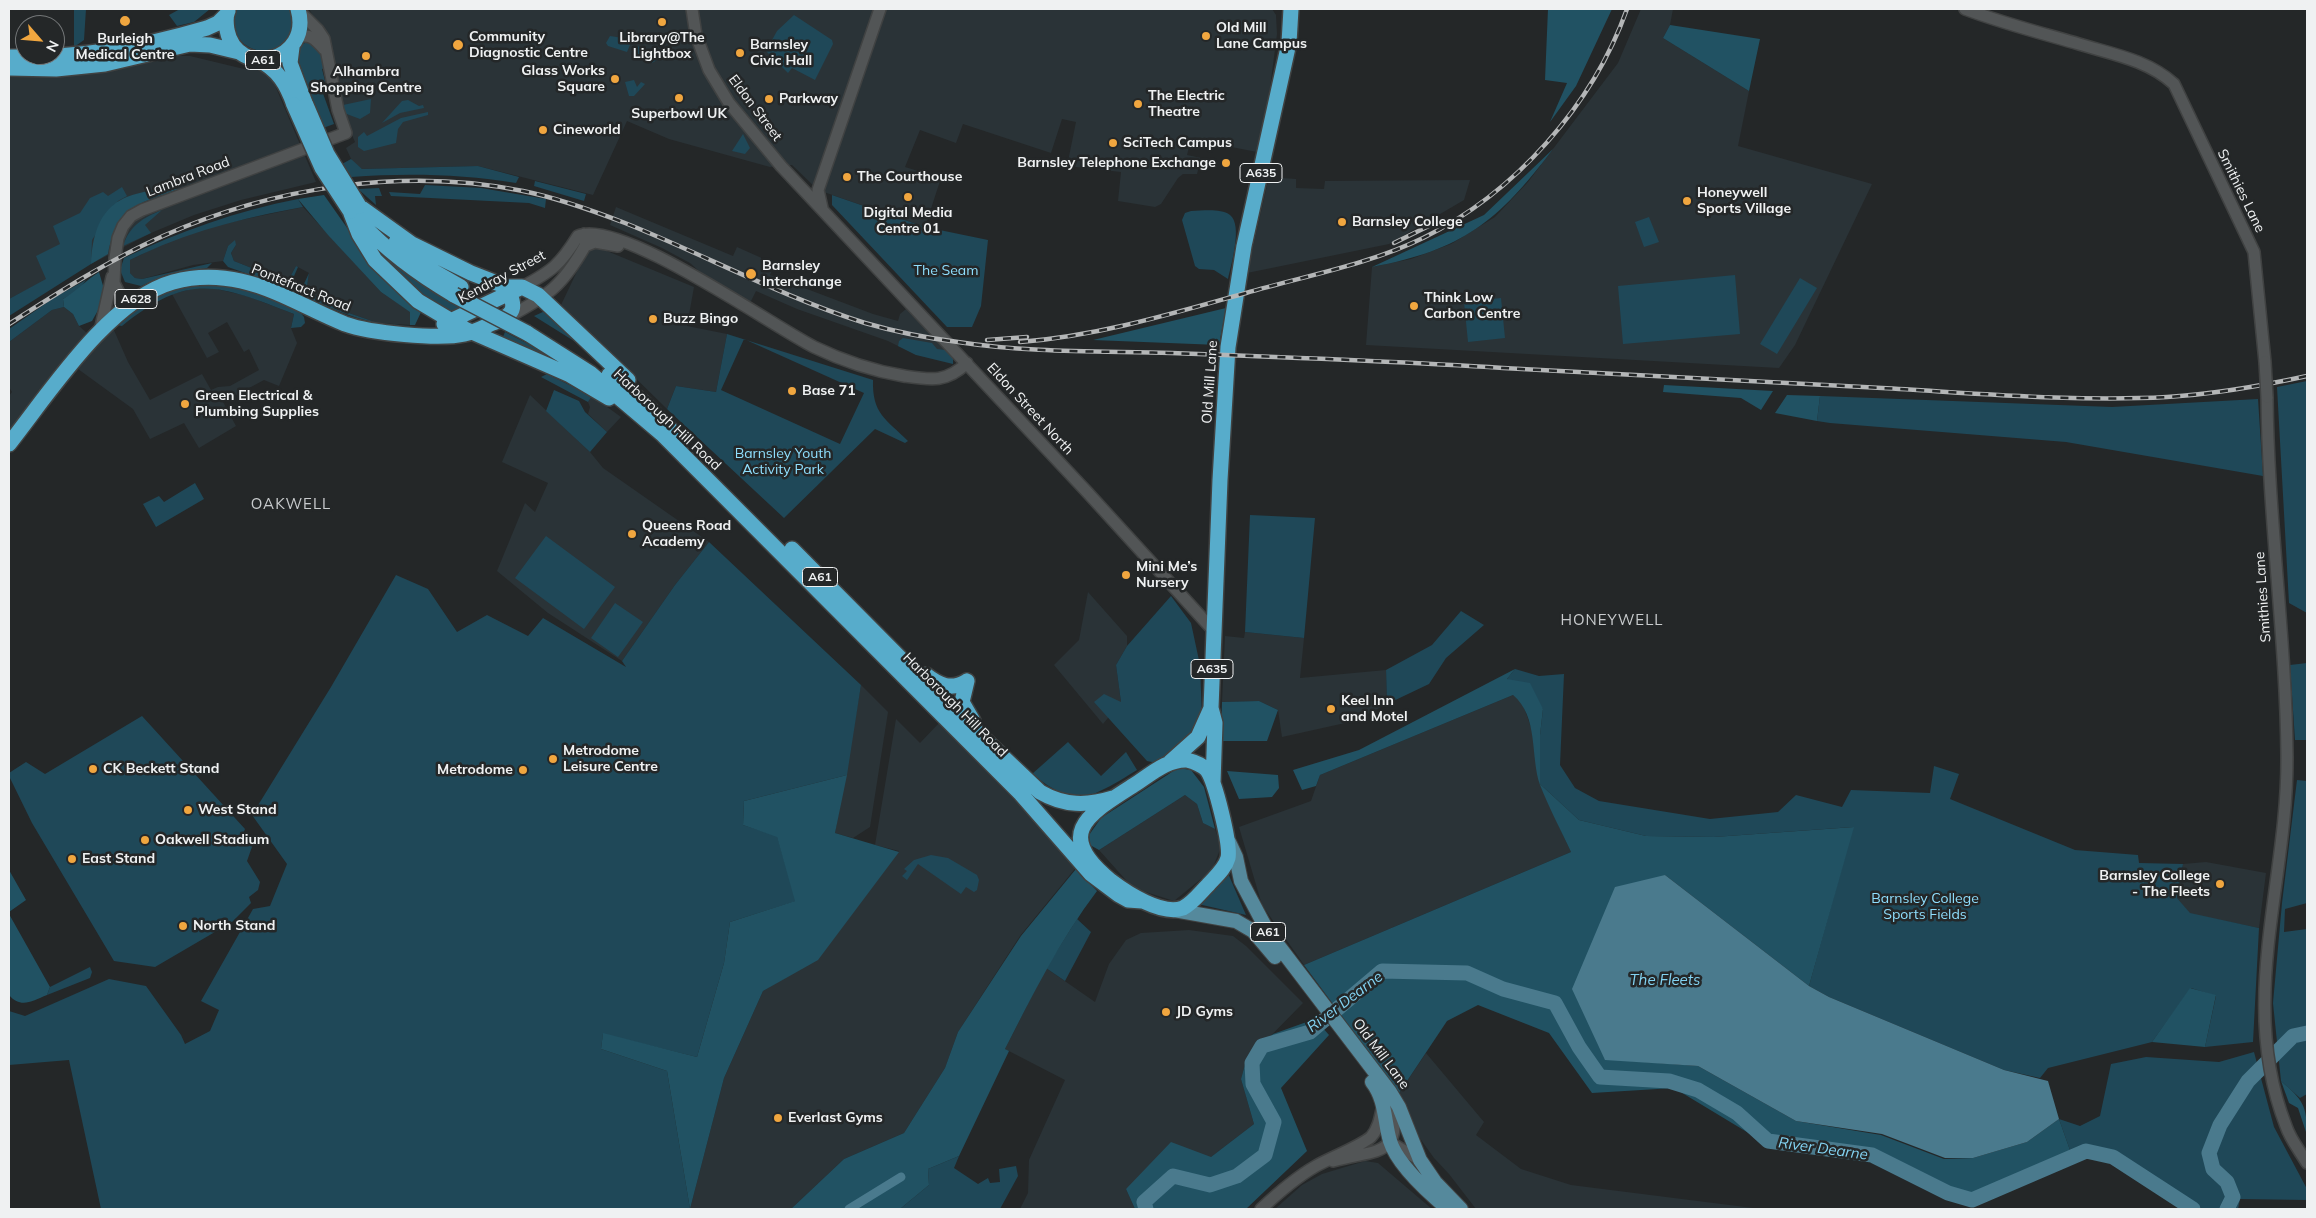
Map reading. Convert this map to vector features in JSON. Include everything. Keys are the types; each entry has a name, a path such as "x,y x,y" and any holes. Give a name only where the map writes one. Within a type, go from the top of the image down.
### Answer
{"highway":[{"name":"A61","path":"9,68 67,68 105,64 190,44 210,45 240,52 258,60 277,58 295,42 300,28 298,9"},
{"name":"Old Mill Lane","path":"1281,9 1285,20 1284,64"},
{"name":"Old Mill Lane","path":"1213,784 1215,724 1211,708 1228,347 1244,246 1289,43 1291,9"},
{"name":"A61","path":"227,12 228,35 240,52"},
{"name":"A61","path":"9,57 74,56 135,47 207,28 218,23 227,12"},
{"name":"Harborough Hill Road","path":"295,42 290,63 300,104"},
{"name":"Harborough Hill Road","path":"258,60 271,67 280,76 300,104 346,189 354,209 378,241 404,263 530,329 570,347 645,404 1030,784 1056,800 1087,804 1113,798"},
{"path":"9,75 39,75 67,68"},
{"name":"A61","path":"354,209 412,244 471,273 541,298 626,378 645,404"},
{"name":"A61","path":"354,209 359,234 375,260 426,306 450,321 570,375 652,426"},
{"name":"Pontefract Road","path":"9,444 100,331 130,303 150,291 172,282 189,278 217,277 241,281 266,289 366,330 444,336 480,333"},
{"path":"477,310 480,333 510,316 513,309 513,289"},
{"name":"Kendray Street","path":"450,321 477,310 513,289"},
{"path":"411,334 422,326 426,306"},
{"name":"Pontefract Road","path":"411,334 450,321"},
{"name":"Harborough Hill Road","path":"530,329 590,373 652,426 1021,794 1091,874 1128,900 1142,901"},
{"path":"891,648 938,683 955,687 966,681 962,702 973,721 994,748"},
{"name":"Old Mill Lane","path":"1170,762 1198,737 1211,708"},
{"path":"1187,760 1198,763 1206,770 1213,784 1229,842 1228,860 1224,867 1193,901 1181,908 1174,910 1160,908 1142,901 1112,882 1083,851 1081,835 1087,819 1113,798 1170,762 1187,760"}],"main road":[{"name":"Old Mill Lane","path":"1229,842 1236,857 1242,881 1260,918 1277,946 1377,1089 1399,1107 1420,1160 1435,1182 1461,1209"},
{"name":"Old Mill Lane","path":"1174,910 1230,918 1249,928 1324,1013"},
{"name":"Old Mill Lane","path":"1387,1098 1388,1144 1422,1184 1448,1209"}],"street":[{"path":"298,9 318,30 326,50"},
{"name":"Eldon Street","path":"692,9 696,35 702,52 725,97 794,180 822,209"},
{"path":"822,209 818,196 821,180 880,9"},
{"name":"Smithies Lane","path":"1965,9 1994,20 2134,60 2160,72 2174,84 2254,252 2265,362 2287,763 2284,826 2263,1005 2270,1077 2286,1128 2307,1163"},
{"path":"295,42 304,35 315,38 326,50"},
{"name":"Lambra Road","path":"130,303 117,290 114,271 118,238 131,216 142,210 346,133 338,110 326,50"},
{"path":"794,180 810,186 821,180"},
{"name":"Eldon Street North","path":"822,209 1214,630"},
{"path":"510,316 541,298 561,282 585,246 584,234 604,235 647,252 695,276 803,341 848,362 882,373 938,379 955,375 967,364"},
{"name":"Kendray Street","path":"513,289 544,275 564,259 578,236 584,234"},
{"path":"585,246 595,242 647,252"},
{"path":"100,331 114,271"},
{"path":"544,275 555,275 561,282"},
{"path":"557,312 556,301 561,282"},
{"path":"1261,1209 1283,1188 1315,1166 1363,1143 1372,1136 1378,1126 1387,1098"},
{"path":"1363,1143 1376,1142 1388,1144 1420,1160"},
{"path":"1315,1166 1378,1152 1388,1144"}],"shaded area":[{"path":"309,9 1272,9 1276,15 1277,34 1265,126 1257,152 1191,139 1187,155 1201,158 1197,174 1183,174 1178,178 1161,204 1155,207 1118,201 1121,172 1067,166 1076,122 1062,119 1051,153 963,124 956,143 920,130 905,167 941,178 925,227 818,190 792,165 770,167 669,139 627,121 593,195 478,166 362,169 353,163 346,148 355,142 343,114 326,38"},
{"path":"1548,9 1612,9 1576,86 1550,122 1567,83 1545,80"},
{"name":"Honeywell Sports Village","path":"1641,9 1673,9 1670,25 1663,38 1749,91 1738,146 1872,184 1795,345 1779,368 1366,345 1372,267 1411,259 1451,244 1495,217 1528,182 1618,63"},
{"path":"1670,25 1760,39 1749,91 1663,38"},
{"path":"173,56 190,56 244,69 256,67 268,73 316,182 241,200 194,215 151,233 91,264 86,260 9,299 9,77 70,75 113,70"},
{"path":"1553,149 1514,196 1476,229 1431,252 1372,267 1484,215"},
{"name":"Barnsley College","path":"1269,177 1296,179 1296,188 1324,189 1325,181 1470,180 1464,200 1389,244 1247,273"},
{"path":"178,189 131,209 117,225 108,254 91,264 93,244 98,227 105,214 114,204 126,197 141,193"},
{"path":"324,195 376,269 422,310 415,325 410,325 410,312 381,292 328,235 298,199"},
{"path":"303,207 381,292 411,312 410,325 378,323 346,312 311,294 307,287 309,273 296,266 289,279 282,280 234,261 231,253 236,245 228,246 223,261 193,265 142,279 135,278 130,273 130,260 169,241 217,225"},
{"name":"Barnsley Interchange","path":"616,207 733,256 737,247 775,264 770,275 873,314 898,321 900,314 906,309 952,357 916,355 888,341 797,309 756,291 750,303 712,283 690,263 662,248 610,225"},
{"path":"590,244 694,287 687,326 727,334 716,392 676,386 667,409 561,305"},
{"path":"99,272 106,296 92,321 79,326 73,314 64,307 63,299"},
{"path":"200,287 208,287 247,296 294,314 291,328 297,343 279,386 264,380 223,402 236,426 199,448 184,423 150,439 133,409 78,369 113,328 128,362 150,400 202,374 211,390 230,386 259,370 249,349 244,352 227,322 208,333 219,352 207,358 172,294"},
{"path":"64,307 73,314 79,326 88,334 9,432 9,396 12,392 9,387 9,342 52,310"},
{"path":"1226,308 1219,345 1093,340"},
{"path":"1664,385 1773,391 1761,410 1741,398 1663,392"},
{"name":"Queens Road Academy","path":"530,395 590,452 603,468 709,542 675,585 622,661 548,613 497,571 525,503 535,512 548,483 502,462"},
{"path":"1787,395 1820,396 1817,421 1775,413"},
{"path":"592,396 621,417 607,432 588,414 590,407 588,402"},
{"path":"1088,592 1127,636 1127,646 1116,665 1121,702 1103,724 1054,665 1079,640"},
{"path":"1245,632 1304,638 1300,678 1386,670 1387,704 1354,721 1282,737 1278,710 1259,701 1222,702 1225,636 1244,638"},
{"path":"1515,669 1507,679 1530,683 1543,709 1540,735 1540,784 1579,820 1646,836 1714,837 1854,827 1809,986 1665,875 1605,1059 1698,1066 1796,1121 1881,1135 1944,1159 1973,1158 2027,1142 2059,1119 2071,1153 1972,1200 1948,1193 1872,1155 1770,1146 1674,1088 1592,1093 1549,1033 1478,1005 1447,1021 1399,1093 1304,965 1571,852 1540,785 1527,714 1513,695 1320,775 1316,786 1302,790 1293,770 1359,750"},
{"path":"861,685 888,712 870,827 853,838 835,833"},
{"path":"1513,695 1522,702 1532,730 1540,784 1571,852 1304,965 1262,905 1239,827 1311,801 1320,775"},
{"path":"1259,701 1278,710 1267,741 1221,741 1222,702"},
{"path":"896,719 920,743 939,723 1078,865 1020,936 958,1032 945,1068 904,1133 844,1159 791,1209 690,1209 724,1078 763,991 788,976 899,851 875,845"},
{"path":"1178,768 1191,770 1204,787 1215,829 1203,823 1197,804 1185,795 1099,850 1090,845 1089,835 1101,818"},
{"path":"1227,771 1278,775 1279,788 1272,797 1239,799"},
{"path":"847,775 835,833 899,852 818,960 763,991 724,1078 690,1209 667,1071 601,1049 603,1033 697,1057 724,963 730,922 795,901 777,837 743,825 744,801"},
{"path":"1185,795 1197,804 1203,823 1215,829 1221,847 1212,870 1174,901 1133,888 1099,850"},
{"path":"2206,862 2266,873 2259,928 2190,914 2177,898 2183,864"},
{"path":"1076,869 1097,891 1059,948 1026,1008 1005,1049 1009,1051 959,1156 928,1169 929,1185 900,1209 791,1209 844,1159 904,1133 945,1068 958,1032 1021,936"},
{"path":"9,870 26,900 9,912"},
{"path":"9,914 50,987 47,995 32,1001 18,1002 9,995"},
{"path":"1189,930 1233,936 1246,946 1303,1003 1246,1061 1241,1079 1254,1124 1211,1157 1126,1189 1135,1209 1020,1209 1028,1193 1029,1160 1065,1080 1005,1049 1046,968 1095,1002 1109,964 1126,940 1141,933"},
{"path":"2190,988 2216,995 2205,1047 2152,1042"},
{"path":"1315,1019 1329,1035 1281,1088 1307,1151 1246,1209 1135,1209 1126,1189 1171,1142 1211,1157 1254,1124 1241,1079 1246,1061 1273,1034"},
{"path":"1426,1053 1484,1122 1476,1135 1521,1169 1571,1185 1761,1209 1476,1209 1434,1158 1409,1123 1399,1093"},
{"path":"2281,1081 2299,1099 2305,1110 2307,1135 2298,1108 2289,1103"},
{"path":"1365,1161 1378,1163 1432,1209 1275,1209 1302,1185 1322,1174"}],"green space":[{"path":"74,9 86,9 84,40 74,47"},
{"path":"180,9 210,9 194,22 177,26 169,15"},
{"path":"236,9 289,9 292,22 289,35 281,45 271,50 261,51 250,48 242,42 236,33 233,22"},
{"path":"794,15 832,40 833,44 815,80 792,68 788,73 766,51 777,31"},
{"path":"610,36 623,38 630,45 627,52 608,46 606,43"},
{"path":"307,42 316,45 322,55 325,68 322,69 325,81 321,88 334,124 323,128 296,54 299,46"},
{"path":"635,46 661,53 662,57 652,63 631,52"},
{"path":"634,80 637,87 641,82 645,84 634,96 629,96 625,82"},
{"path":"371,99 370,113 360,119 344,113 343,105"},
{"path":"408,100 419,106 423,105 424,108 400,113 382,123 402,101"},
{"path":"428,112 428,115 403,122 398,129 396,143 364,151 358,147 358,137 364,132 367,136 401,118"},
{"path":"743,134 750,148 745,154 732,151"},
{"path":"351,159 362,169 478,166 519,177 516,183 434,175 351,177 342,164"},
{"path":"535,181 586,194 584,201 534,186"},
{"path":"425,185 481,188 546,199 545,208 529,203 391,196 389,192 420,194"},
{"path":"122,187 127,196 118,201 92,240 91,264 9,316 9,299 46,279 36,256 60,244 53,226 80,213 90,198 103,192 108,196"},
{"path":"379,188 382,196 375,196 376,205 358,189"},
{"name":"The Seam","path":"832,195 925,227 988,240 981,306 972,327 947,327 832,205"},
{"path":"298,199 303,207 215,227 173,241 130,260 130,273 135,278 142,279 212,263 207,268 166,275 141,286 125,282 120,270 124,258 166,239 209,223 253,209"},
{"path":"162,210 145,225 151,233 123,246 133,227"},
{"path":"1191,211 1221,211 1230,215 1234,220 1236,227 1235,246 1228,279 1214,270 1199,269 1195,266 1182,220 1185,213"},
{"path":"1649,217 1659,242 1644,247 1635,222"},
{"path":"235,240 236,245 231,253 234,261 282,280 289,279 296,266 298,267 291,283 285,287 228,267 223,261 228,246"},
{"path":"377,253 429,289 461,307 448,314 417,293"},
{"path":"309,273 307,287 311,294 346,312 375,322 344,314 305,297 303,286"},
{"path":"1735,275 1740,334 1623,344 1618,286"},
{"path":"1800,278 1817,288 1777,354 1760,344"},
{"path":"86,280 79,290 63,299 64,307 52,310 9,342 9,329 55,297"},
{"path":"208,284 232,287 255,293 299,311 304,317 305,323 301,327 291,328 294,314 245,296 205,288 187,290 167,297 122,326 116,325 148,301 158,296 181,288"},
{"path":"1501,298 1505,338 1468,342 1464,302"},
{"path":"545,311 590,351 534,316"},
{"path":"505,332 571,366 502,339"},
{"name":"Barnsley Youth Activity Park","path":"727,334 744,339 721,390 840,444 864,393 747,340 873,380 875,401 882,415 908,441 905,443 875,429 784,518 667,409 676,386 716,392"},
{"path":"903,338 932,343 937,349 945,350 953,358 953,364 916,355 898,346 899,341"},
{"path":"547,374 592,396 588,402 541,377"},
{"path":"2307,381 2307,613 2289,603 2277,387"},
{"path":"554,390 579,401 585,412 607,432 590,452 546,411"},
{"path":"1820,396 2112,407 2258,399 2263,476 2066,442 1817,421"},
{"path":"195,483 204,499 156,527 143,504 159,496 164,502"},
{"path":"1250,515 1315,518 1304,638 1245,632"},
{"path":"546,536 615,587 584,629 515,578"},
{"path":"709,542 861,685 847,775 744,801 743,825 777,836 796,901 730,922 724,963 697,1057 603,1034 601,1049 667,1071 690,1209 101,1209 69,1060 9,1065 9,1011 25,1016 109,979 146,986 181,1035 185,1044 210,1031 219,1010 201,1001 253,909 270,906 287,864 252,815 331,687 396,575 428,589 457,632 487,615 528,636 543,618 626,667 622,661 675,585"},
{"path":"1171,596 1191,623 1200,665 1202,718 1189,742 1157,763 1147,761 1094,702 1104,694 1121,702 1116,665 1127,646"},
{"path":"615,603 643,622 618,657 591,638"},
{"path":"1461,611 1484,625 1446,658 1429,684 1387,704 1386,670 1432,645"},
{"path":"2307,663 2307,740 2295,740 2290,665"},
{"name":"Barnsley College Sports Fields","path":"1515,669 1539,676 1564,674 1560,765 1575,788 1599,801 1710,819 1778,812 1796,795 1842,807 1851,790 1930,793 1934,766 1959,774 1950,799 2075,850 2138,855 2139,863 2183,864 2177,898 2190,913 2259,928 2253,1042 2205,1047 2216,996 2191,988 2152,1042 2048,1068 2040,1078 2004,1070 1829,997 1809,986 1853,827 1714,837 1646,836 1579,820 1540,784 1540,735 1543,709 1507,679"},
{"name":"Oakwell Stadium","path":"142,716 245,829 242,837 253,844 247,861 260,882 258,890 249,897 251,903 232,922 155,967 114,961 32,823 9,776 9,773 26,762 45,774"},
{"path":"1068,742 1101,776 1126,752 1137,770 1091,795 1077,797 1065,794 1047,785 1032,774"},
{"path":"2297,780 2307,781 2307,903 2285,909 2284,932 2307,929 2307,1094 2300,1098 2281,1081 2273,1003 2282,903"},
{"path":"931,855 948,858 977,875 979,880 977,890 974,892 966,887 961,894 918,864 907,880 902,876 907,871 904,869 914,860"},
{"path":"1227,871 1246,915 1198,904"},
{"path":"1077,919 1091,932 1065,981 1046,968"},
{"path":"90,967 92,972 90,978 47,995 50,987"},
{"path":"2254,1052 2274,1127 2307,1189 2307,1200 2240,1199 2238,1209 2203,1209 2087,1146 2071,1153 2059,1119 2080,1126 2100,1116 2111,1064 2146,1057 2219,1062"},
{"path":"959,1156 954,1168 978,1184 988,1178 990,1183 1000,1182 999,1169 1016,1166 1018,1176 1000,1209 900,1209 929,1185 928,1169"}],"water":[{"name":"The Fleets","path":"1665,875 1809,986 1829,997 2004,1070 2048,1081 2059,1119 2027,1142 1973,1158 1945,1158 1882,1134 1796,1121 1698,1066 1605,1060 1572,989 1615,887"}],"waterway":[{"name":"River Dearne","path":"1146,1209 1144,1202 1173,1176 1210,1185 1237,1176 1265,1155 1274,1122 1253,1084 1252,1063 1262,1046 1310,1032 1382,971 1467,973 1503,989 1555,1003 1579,1047 1600,1077 1669,1081 1698,1090 1737,1113 1768,1141 1872,1155 1948,1193 1972,1200 2086,1151 2113,1157 2193,1209"},
{"name":"River Dearne","path":"2227,1209 2233,1197 2227,1182 2213,1169 2209,1153 2220,1125 2248,1081 2293,1036 2307,1033"},
{"path":"849,1209 901,1177"}],"railway":[{"path":"1020,342 1078,335 1162,316 1358,263 1423,238 1457,219 1489,197 1547,143 1572,112 1594,79 1612,45 1627,9"},
{"path":"9,324 65,288 123,255 205,219 249,205 294,194 340,186 432,181 478,184 523,191 562,201 625,223 834,313 900,332 985,346 1064,351 1379,361 2061,398 2185,396 2237,389 2307,376"},
{"path":"1394,243 1441,220"},
{"path":"987,340 1027,337"}],"place":[{"name":"Burleigh Medical Centre","path":"125,21"},
{"name":"Library@The Lightbox","path":"662,22"},
{"name":"Old Mill Lane Campus","path":"1206,36"},
{"name":"Community Diagnostic Centre","path":"458,45"},
{"name":"Barnsley Civic Hall","path":"740,53"},
{"name":"Alhambra Shopping Centre","path":"366,56"},
{"name":"Glass Works Square","path":"615,79"},
{"name":"Superbowl UK","path":"679,98"},
{"name":"Parkway","path":"769,99"},
{"name":"The Electric Theatre","path":"1138,104"},
{"name":"Cineworld","path":"543,130"},
{"name":"SciTech Campus","path":"1113,143"},
{"name":"Barnsley Telephone Exchange","path":"1226,163"},
{"name":"The Courthouse","path":"847,177"},
{"name":"Digital Media Centre 01","path":"908,197"},
{"name":"Honeywell Sports Village","path":"1687,201"},
{"name":"Barnsley College","path":"1342,222"},
{"name":"Barnsley Interchange","path":"751,274"},
{"name":"Think Low Carbon Centre","path":"1414,306"},
{"name":"Buzz Bingo","path":"653,319"},
{"name":"Base 71","path":"792,391"},
{"name":"Green Electrical & Plumbing Supplies","path":"185,404"},
{"name":"Queens Road Academy","path":"632,534"},
{"name":"Mini Me’s Nursery","path":"1126,575"},
{"name":"Keel Inn and Motel","path":"1331,709"},
{"name":"Metrodome Leisure Centre","path":"553,759"},
{"name":"CK Beckett Stand","path":"93,769"},
{"name":"Metrodome","path":"523,770"},
{"name":"West Stand","path":"188,810"},
{"name":"Oakwell Stadium","path":"145,840"},
{"name":"East Stand","path":"72,859"},
{"name":"Barnsley College - The Fleets","path":"2220,884"},
{"name":"North Stand","path":"183,926"},
{"name":"JD Gyms","path":"1166,1012"},
{"name":"Everlast Gyms","path":"778,1118"}],"district":[{"name":"OAKWELL","path":"291,504"},
{"name":"HONEYWELL","path":"1612,620"}]}
